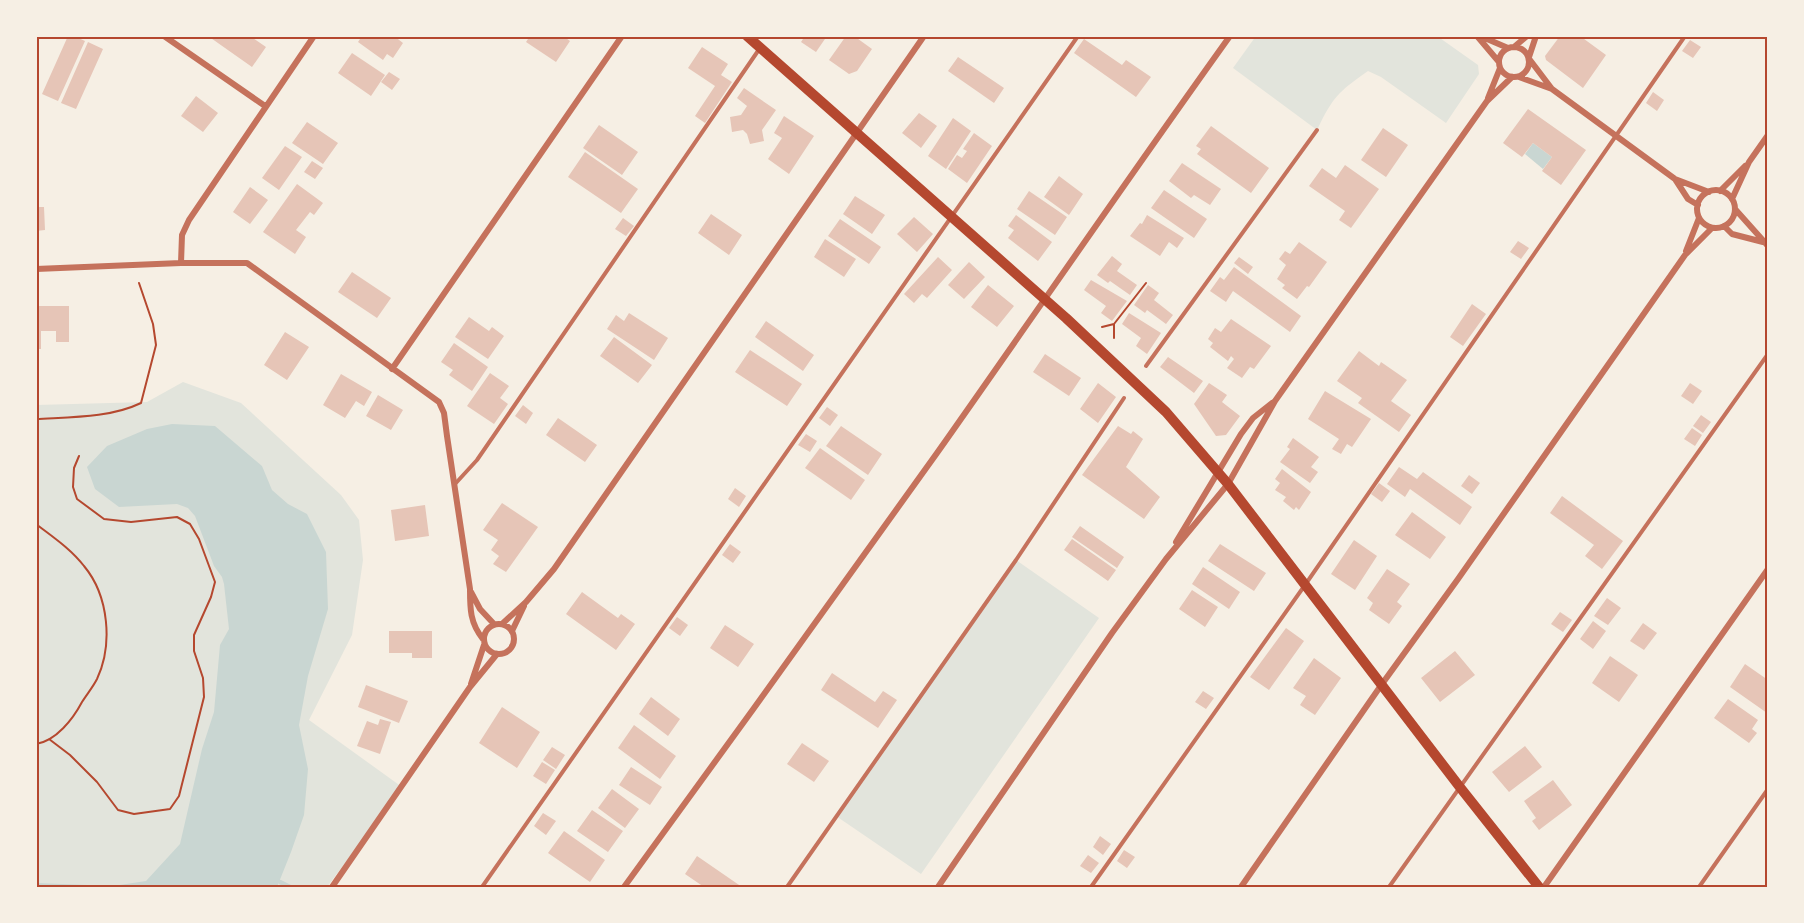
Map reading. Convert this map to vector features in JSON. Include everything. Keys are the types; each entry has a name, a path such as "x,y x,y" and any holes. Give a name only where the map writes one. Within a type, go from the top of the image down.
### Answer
{"main road":[{"path":"747,36 1044,299 1166,412 1228,484 1539,887"}],"street":[{"path":"164,36 265,106"},
{"path":"181,263 180,247 183,230 314,36"},
{"path":"392,369 622,36"},
{"path":"36,269 181,263 247,263 432,397 442,407 470,589 472,621 488,650 497,654 505,653 512,646 514,639 512,631 526,603 554,568 924,36"},
{"path":"624,887 787,664 1128,177 1230,36"},
{"path":"1479,36 1511,48 1520,48 1552,89 1675,179 1709,192 1724,193 1732,199 1735,209 1766,244"},
{"path":"1479,36 1503,72 1552,89"},
{"path":"1487,101 1502,54 1527,36"},
{"path":"938,887 1112,633 1166,558 1228,484 1275,400 1487,101 1515,77 1526,73 1536,36"},
{"path":"1720,191 1749,162 1768,135"},
{"path":"1732,199 1749,162"},
{"path":"1675,179 1688,199 1698,205"},
{"path":"1685,255 1699,218 1698,205 1701,197 1709,192"},
{"path":"1699,218 1712,228 1724,226 1730,222 1735,209"},
{"path":"1724,226 1732,234 1766,244"},
{"path":"1241,887 1685,255 1712,228"},
{"path":"1166,558 1217,471 1253,418 1275,400"},
{"path":"1544,887 1768,568"},
{"path":"470,589 480,609 498,624 512,631"},
{"path":"470,687 486,631 526,603"},
{"path":"332,887 470,687 497,654"}],"lane":[{"path":"482,887 1078,36"},
{"path":"1091,887 1305,585 1685,36"},
{"path":"454,485 477,460 760,48"},
{"path":"1146,366 1317,130"},
{"path":"1389,887 1768,354"},
{"path":"787,887 1009,569 1124,398"},
{"path":"1699,887 1768,789"}],"path":[{"path":"1114,338 1114,324 1146,283"},
{"path":"36,418 87,416 130,409 141,404 156,345 153,324 139,284"},
{"path":"1102,327 1114,324"},
{"path":"49,739 70,755 97,782 118,810 134,814 170,809 179,796 204,697 203,678 194,651 194,635 211,597 215,582 199,539 190,524 177,517 131,522 104,519 77,499 73,487 74,468 79,456"},
{"path":"36,524 62,544 87,568 103,605 107,644 97,681 74,716 49,739 36,744"}],"shaded area":[{"path":"1256,36 1437,36 1478,65 1479,74 1446,123 1381,77 1368,71 1337,96 1317,130 1233,68"},
{"path":"1533,143 1552,157 1543,169 1525,154"},
{"path":"183,382 241,403 341,495 359,520 363,560 352,635 309,720 402,787 327,887 36,887 36,405 147,402"},
{"path":"172,424 215,426 262,466 272,490 288,504 307,514 326,552 328,609 308,676 299,725 308,769 304,815 277,887 36,887 36,883 113,886 146,881 180,844 202,749 214,712 220,645 229,629 224,584 214,566 195,516 188,508 177,504 119,507 95,489 87,467 107,446 147,429"},
{"path":"1016,560 1099,618 921,874 836,816"}],"building":[{"path":"68,36 85,41 58,101 42,94"},
{"path":"208,36 250,36 266,47 252,67"},
{"path":"362,36 394,36 403,43 393,58 387,54 383,60 358,42"},
{"path":"530,36 563,36 570,41 556,62 526,42"},
{"path":"805,36 827,36 816,52 801,42"},
{"path":"846,36 854,36 872,49 857,71 849,74 829,60"},
{"path":"1560,36 1580,36 1606,55 1583,88 1546,60 1545,56"},
{"path":"1084,39 1122,65 1126,60 1151,77 1136,97 1074,53"},
{"path":"1690,40 1701,47 1693,58 1682,51"},
{"path":"88,42 103,49 76,109 61,103"},
{"path":"702,47 728,64 721,75 732,82 705,123 695,116 715,86 688,68"},
{"path":"352,53 385,75 371,96 338,73"},
{"path":"958,57 1004,88 994,103 948,71"},
{"path":"389,72 400,79 392,90 381,82"},
{"path":"744,88 776,110 762,130 764,141 750,144 743,130 732,132 730,117 741,115 747,106 737,98"},
{"path":"1653,92 1664,100 1657,111 1646,103"},
{"path":"196,96 218,113 203,132 181,116"},
{"path":"1528,109 1586,150 1561,185 1542,171 1552,157 1533,143 1522,157 1503,143"},
{"path":"919,113 937,126 921,148 902,133"},
{"path":"784,116 814,136 789,174 768,159 782,138 774,133"},
{"path":"953,118 971,131 946,169 928,156"},
{"path":"307,122 338,143 323,164 292,143"},
{"path":"599,125 638,152 622,175 583,148"},
{"path":"1211,126 1269,168 1251,193 1197,154 1201,149 1196,146"},
{"path":"1383,128 1408,145 1386,177 1361,160"},
{"path":"974,133 992,146 967,183 948,169 957,155 962,158 967,151 963,149"},
{"path":"285,146 302,157 279,190 262,178"},
{"path":"585,152 638,189 621,213 568,177"},
{"path":"312,161 323,168 315,179 304,172"},
{"path":"1182,163 1221,189 1210,205 1194,195 1191,198 1169,181"},
{"path":"1345,165 1379,189 1351,228 1339,220 1345,211 1309,186 1322,168 1336,178"},
{"path":"1059,176 1083,194 1069,215 1044,197"},
{"path":"297,184 323,203 314,215 310,212 296,230 306,237 295,254 263,232"},
{"path":"250,187 268,200 250,224 233,212"},
{"path":"1164,190 1207,219 1194,238 1151,208"},
{"path":"1029,191 1067,217 1055,235 1017,209"},
{"path":"855,196 885,215 872,234 843,214"},
{"path":"36,207 44,207 45,230 36,231"},
{"path":"711,214 742,235 729,255 698,233"},
{"path":"1016,215 1052,242 1038,261 1008,238 1014,230 1008,226"},
{"path":"1147,215 1184,238 1177,248 1169,242 1160,256 1130,236"},
{"path":"914,217 933,234 917,252 897,234"},
{"path":"623,218 634,226 626,236 615,229"},
{"path":"840,219 881,247 869,264 828,236"},
{"path":"825,239 856,259 844,277 814,257"},
{"path":"1518,241 1529,248 1521,259 1510,252"},
{"path":"1299,242 1327,262 1297,299 1282,288 1285,285 1277,279 1286,265 1279,259 1285,251 1290,254"},
{"path":"1112,256 1122,264 1117,271 1137,285 1130,295 1097,275"},
{"path":"938,257 952,270 927,298 922,294 914,303 904,294"},
{"path":"1239,257 1253,267 1248,274 1234,263"},
{"path":"969,262 985,277 964,299 948,285"},
{"path":"1234,267 1301,316 1290,332 1233,291 1226,302 1210,291 1220,277 1224,280"},
{"path":"352,272 391,298 377,318 338,292"},
{"path":"1091,280 1127,301 1112,321 1101,313 1106,306 1084,290"},
{"path":"988,285 1014,306 997,327 971,307"},
{"path":"1148,285 1159,293 1154,300 1173,315 1166,324 1147,310 1145,313 1134,305"},
{"path":"1472,304 1486,314 1463,346 1450,337"},
{"path":"36,306 69,306 69,342 56,342 56,331 41,331 41,349 36,349"},
{"path":"629,313 668,338 654,360 607,329 616,315 624,321"},
{"path":"1129,313 1161,333 1147,354 1136,346 1141,338 1122,324"},
{"path":"469,317 489,331 492,327 504,336 488,359 455,337"},
{"path":"1231,319 1271,346 1254,369 1250,367 1242,378 1227,368 1234,359 1231,356 1228,361 1210,347 1213,343 1208,339 1215,328 1221,332"},
{"path":"766,321 814,355 803,371 755,337"},
{"path":"285,332 309,347 287,380 264,365"},
{"path":"614,337 652,365 638,383 600,356"},
{"path":"454,343 488,367 472,391 449,375 453,370 441,362"},
{"path":"750,350 802,384 787,406 735,372"},
{"path":"1359,351 1379,366 1381,362 1407,380 1391,401 1411,415 1399,432 1358,403 1362,398 1337,381"},
{"path":"1045,354 1081,378 1069,396 1033,372"},
{"path":"1168,357 1203,381 1194,393 1160,367"},
{"path":"490,373 509,386 500,398 508,404 494,424 467,406"},
{"path":"341,374 372,392 364,406 356,401 345,418 323,405"},
{"path":"1098,383 1116,397 1098,423 1080,409"},
{"path":"1209,383 1227,395 1222,402 1240,416 1226,435 1216,436 1194,404"},
{"path":"1690,383 1702,391 1693,404 1681,396"},
{"path":"1325,391 1371,419 1352,447 1347,444 1341,454 1332,449 1339,439 1308,419"},
{"path":"378,395 403,410 391,430 366,416"},
{"path":"523,405 533,413 526,424 515,416"},
{"path":"827,407 838,415 830,426 819,418"},
{"path":"1701,415 1711,422 1703,433 1693,426"},
{"path":"558,418 597,445 585,462 546,435"},
{"path":"841,426 882,454 868,475 826,446"},
{"path":"1118,426 1131,434 1133,431 1143,439 1126,467 1160,497 1144,519 1082,475"},
{"path":"1692,428 1702,435 1695,446 1684,439"},
{"path":"806,434 817,441 810,452 798,445"},
{"path":"1293,438 1319,457 1311,467 1318,472 1310,483 1280,462 1290,449 1287,447"},
{"path":"820,448 865,480 851,500 805,468"},
{"path":"1399,467 1417,479 1423,472 1472,507 1460,525 1410,489 1405,497 1387,484"},
{"path":"1282,469 1311,492 1299,510 1296,507 1294,510 1283,501 1286,497 1275,490 1280,483 1275,479"},
{"path":"1469,475 1480,483 1472,494 1461,486"},
{"path":"1379,483 1390,491 1382,502 1371,494"},
{"path":"735,488 746,496 739,507 728,499"},
{"path":"1562,496 1623,541 1602,569 1585,556 1594,545 1550,513"},
{"path":"502,503 538,527 506,572 493,564 499,556 491,550 498,540 483,530"},
{"path":"425,505 429,536 395,541 391,510"},
{"path":"1412,512 1446,537 1430,559 1395,535"},
{"path":"1080,526 1124,557 1117,568 1072,537"},
{"path":"1072,539 1116,570 1108,581 1064,550"},
{"path":"1354,540 1377,556 1355,590 1331,574"},
{"path":"730,544 741,552 733,563 722,555"},
{"path":"1220,544 1266,573 1254,591 1208,561"},
{"path":"1203,567 1240,592 1229,609 1192,584"},
{"path":"1387,569 1410,584 1397,602 1402,606 1389,624 1369,610 1373,603 1367,598"},
{"path":"1192,590 1218,607 1205,627 1179,609"},
{"path":"582,592 618,618 621,614 635,624 616,650 566,614"},
{"path":"1607,598 1621,608 1608,625 1594,616"},
{"path":"1560,612 1572,620 1563,632 1551,624"},
{"path":"677,617 688,625 680,636 669,628"},
{"path":"1593,621 1606,631 1593,649 1580,639"},
{"path":"1643,623 1657,633 1644,650 1630,641"},
{"path":"725,625 754,644 738,667 710,648"},
{"path":"1286,628 1304,641 1269,690 1250,677"},
{"path":"389,631 432,631 432,658 412,658 412,653 389,653"},
{"path":"1455,651 1475,675 1440,702 1421,678"},
{"path":"1610,656 1638,675 1619,702 1592,683"},
{"path":"1314,658 1341,678 1315,715 1300,705 1306,696 1293,688"},
{"path":"1745,664 1768,680 1767,713 1730,687"},
{"path":"832,673 875,702 883,691 897,700 878,728 821,690"},
{"path":"366,685 408,701 399,723 358,707"},
{"path":"1203,691 1214,698 1206,709 1195,702"},
{"path":"651,697 680,719 668,736 639,714"},
{"path":"1728,699 1758,720 1752,729 1757,733 1749,743 1714,718"},
{"path":"502,707 540,732 517,768 479,743"},
{"path":"380,719 391,722 380,754 357,746 367,721 378,725"},
{"path":"634,725 676,756 660,779 618,748"},
{"path":"802,743 829,761 814,782 787,764"},
{"path":"1525,746 1542,767 1509,792 1492,772"},
{"path":"552,747 565,755 556,769 543,760"},
{"path":"542,762 555,770 546,784 533,776"},
{"path":"631,767 662,787 650,805 619,785"},
{"path":"1553,780 1572,805 1539,830 1532,821 1536,818 1524,801"},
{"path":"612,789 639,809 625,828 598,808"},
{"path":"592,810 623,831 608,852 577,831"},
{"path":"543,813 556,821 546,835 534,826"},
{"path":"564,831 605,860 590,882 548,853"},
{"path":"1100,836 1111,844 1103,855 1093,847"},
{"path":"1124,850 1135,857 1127,868 1117,861"},
{"path":"1088,855 1099,863 1091,873 1080,866"},
{"path":"697,856 742,887 704,887 685,874"}],"waterway":[{"path":"280,882 290,887"}]}
